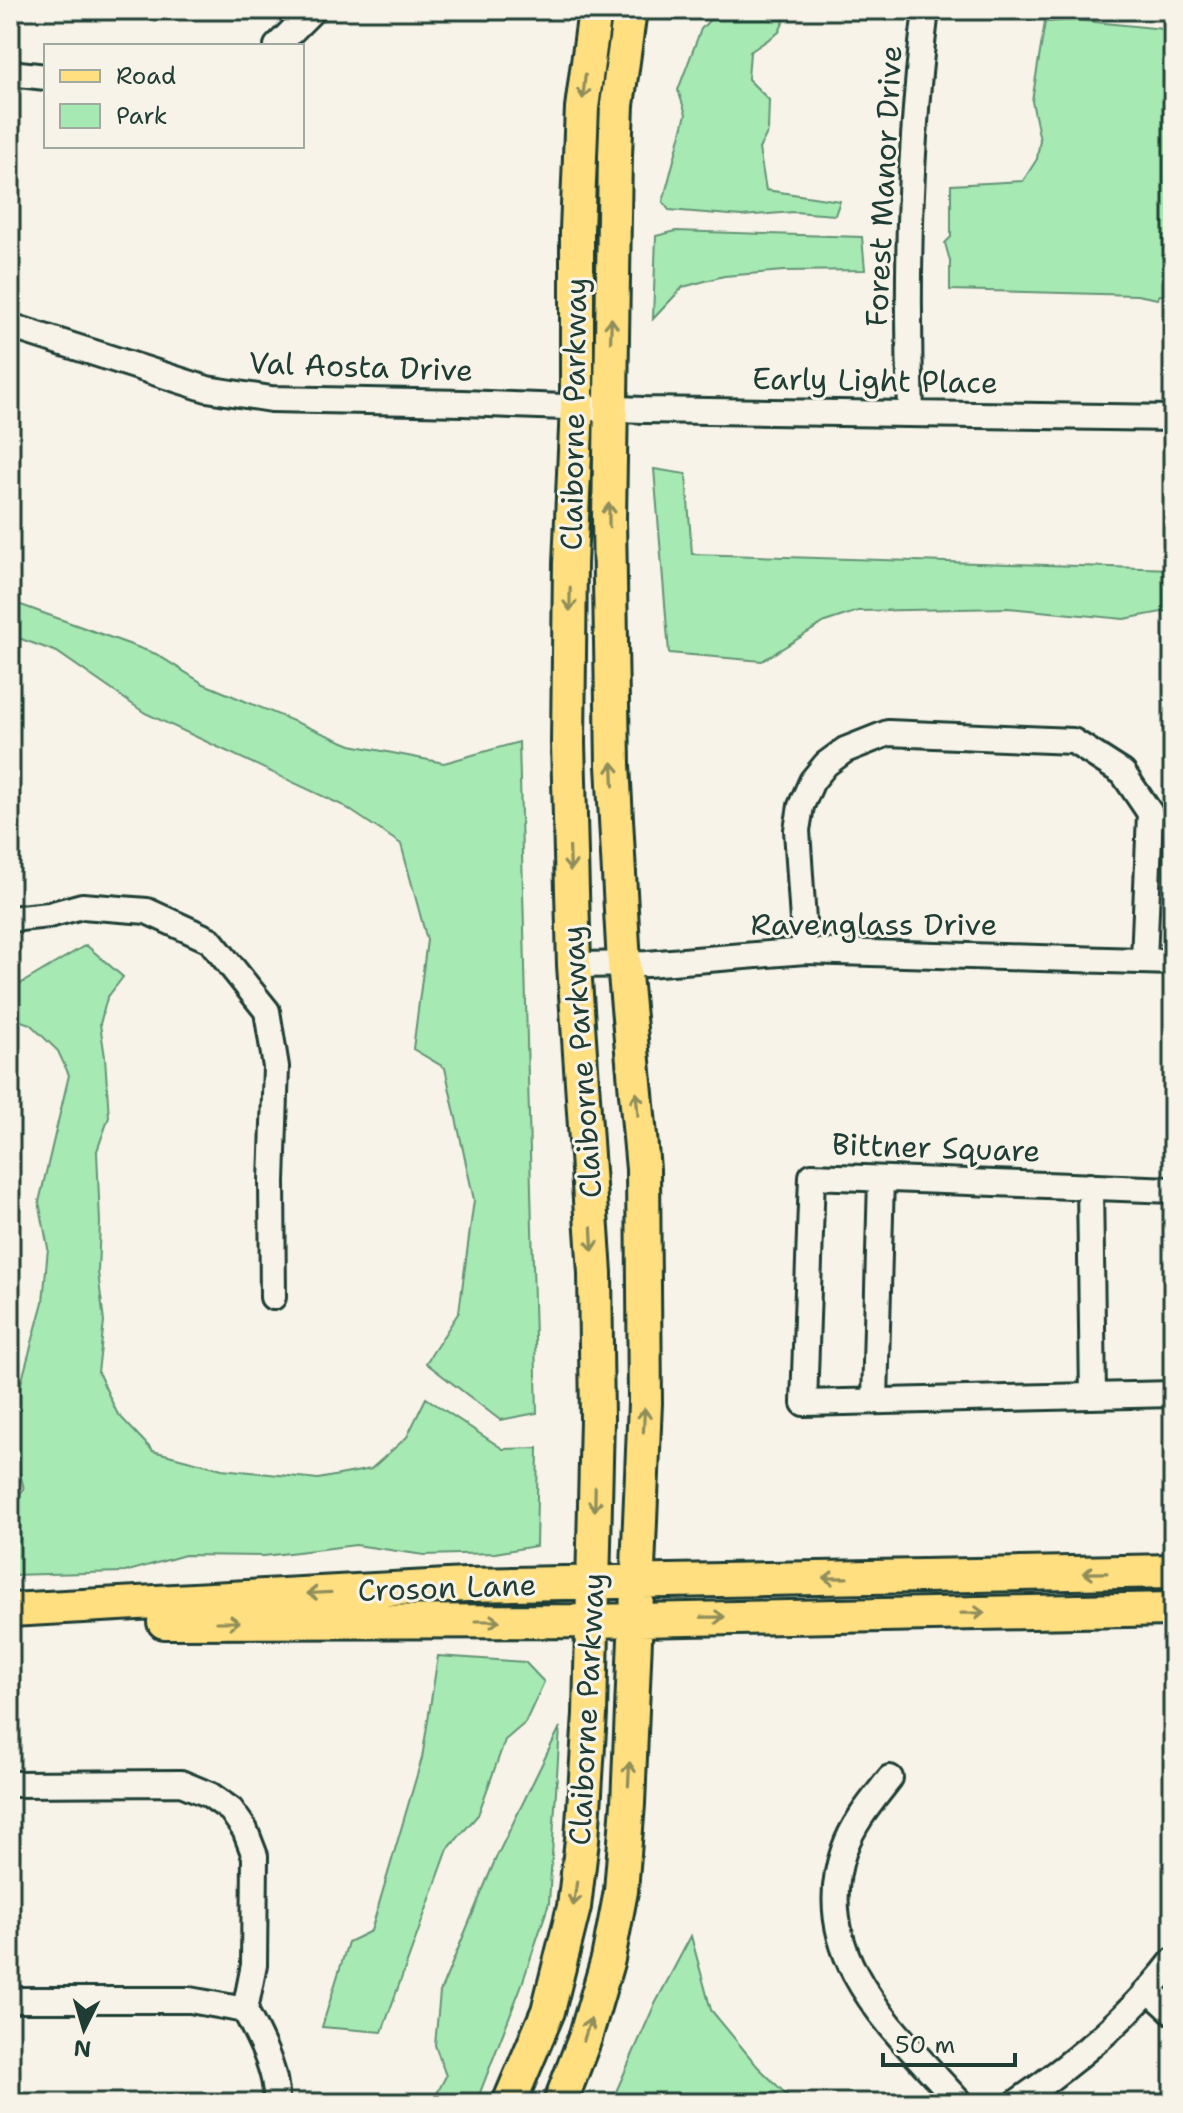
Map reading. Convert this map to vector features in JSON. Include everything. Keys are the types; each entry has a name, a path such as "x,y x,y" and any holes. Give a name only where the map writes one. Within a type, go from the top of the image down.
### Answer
{"main road":[{"name":"Claiborne Parkway","path":"509,2103 548,2011 574,1907 582,1840 590,1714 597,1419 595,1273 574,965 568,728 570,564 577,406 577,230 582,108 595,10"},
{"name":"Claiborne Parkway","path":"560,2103 585,2038 608,1959 621,1891 628,1804 635,1582 645,1403 643,1169 624,964 613,765 609,408 617,105 630,10"},
{"name":"Croson Lane","path":"10,1610 466,1585 1173,1571"},
{"name":"Croson Lane","path":"10,1622 591,1621 1173,1609"}],"street":[{"path":"279,44 313,10"},
{"name":"Forest Manor Drive","path":"911,413 908,305 910,182 926,10"},
{"path":"10,73 44,77"},
{"name":"Val Aosta Drive","path":"10,326 174,379 250,397 577,406"},
{"name":"Early Light Place","path":"577,406 1173,418"},
{"path":"805,951 797,830 801,806 812,781 826,764 845,750 888,733 1073,741 1123,773 1150,813 1144,961"},
{"path":"10,919 49,915 82,906 147,911 210,940 267,1011 276,1067 272,1181 273,1297"},
{"name":"Ravenglass Drive","path":"574,965 647,964 805,951 1173,962"},
{"name":"Bittner Square","path":"1173,1190 812,1176 804,1403 1173,1394"},
{"path":"875,1400 881,1179"},
{"path":"1090,1186 1093,1396"},
{"path":"890,1778 863,1812 845,1848 835,1887 840,1936 847,1960 875,2007 960,2103"},
{"path":"10,1784 181,1783 210,1795 231,1810 245,1830 255,1856 254,1965 245,2010 267,2056 277,2092 276,2103"},
{"path":"1016,2103 1057,2075 1150,1991 1173,1961"},
{"path":"1150,1991 1173,2012"},
{"path":"10,2000 190,2000 245,2010"}],"green space":[{"path":"719,10 789,10 779,32 750,52 748,79 769,100 768,131 759,149 766,190 840,201 835,215 794,212 742,216 669,210 663,202 686,114 678,90 701,29"},
{"path":"1075,20 1173,30 1173,296 1159,295 1158,299 1137,295 950,290 950,261 945,243 951,237 951,185 1023,181 1037,159 1040,140 1032,101 1045,22"},
{"path":"676,231 862,237 865,270 784,271 724,276 683,287 653,319 656,236"},
{"path":"654,469 686,474 692,554 1173,569 1173,610 1124,619 1008,608 858,611 825,622 762,661 669,653"},
{"path":"10,601 156,654 204,684 351,745 444,763 519,742 537,1413 500,1420 426,1363 459,1312 474,1200 445,1068 413,1049 427,940 401,844 344,806 145,713 57,652 10,635"},
{"path":"86,945 123,977 107,998 100,1024 109,1117 97,1151 100,1223 98,1272 104,1322 98,1372 117,1413 153,1451 222,1469 318,1479 371,1469 407,1437 426,1398 503,1449 538,1448 536,1546 495,1553 424,1555 356,1545 264,1556 185,1555 125,1572 10,1575 10,1504 24,1489 17,1462 13,1413 43,1302 48,1248 39,1202 69,1075 58,1051 30,1024 10,1017 10,990"},
{"path":"438,1656 525,1662 544,1682 525,1723 505,1740 478,1815 448,1849 382,2032 322,2027 348,1942 371,1931 422,1758"},
{"path":"560,1727 549,1903 522,1984 476,2103 432,2103 446,2076 435,2045 440,1992 496,1858"},
{"path":"691,1936 711,2010 758,2067 795,2103 611,2103 654,2006"}]}
